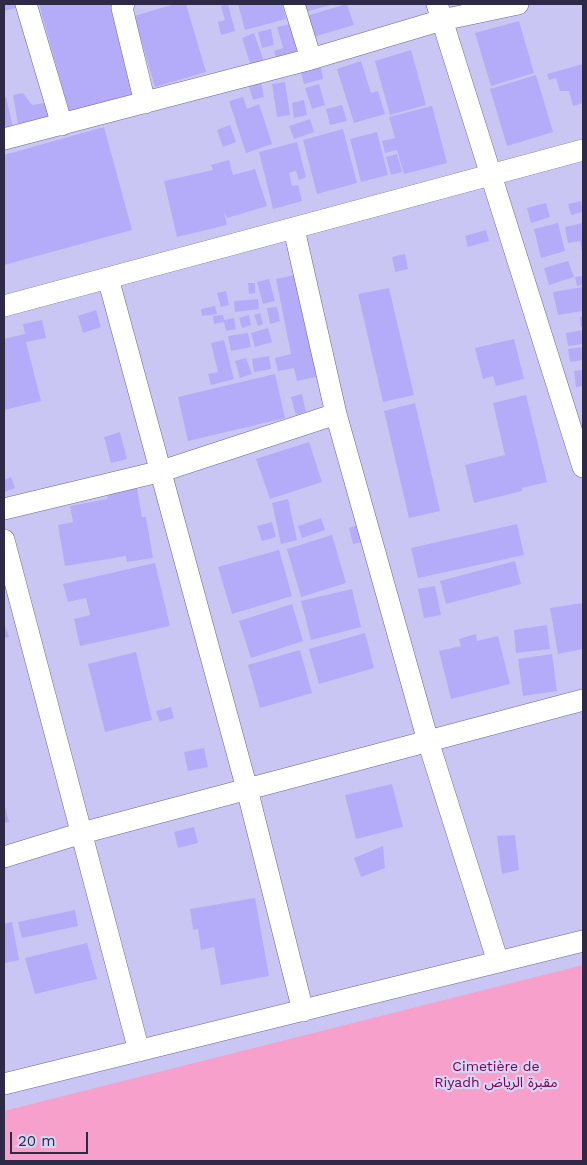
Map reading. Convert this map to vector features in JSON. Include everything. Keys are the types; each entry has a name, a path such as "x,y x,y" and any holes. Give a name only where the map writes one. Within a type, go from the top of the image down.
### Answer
{"street":[{"path":"26,4 62,125"},
{"path":"124,4 122,8 145,103"},
{"path":"294,4 311,59"},
{"path":"4,139 311,59 440,12 518,4"},
{"path":"440,12 580,445 583,467"},
{"path":"4,306 583,150"},
{"path":"294,229 336,414 428,741 498,962"},
{"path":"108,278 247,789 303,1011"},
{"path":"4,509 162,471 336,414"},
{"path":"4,540 139,1051"},
{"path":"4,857 82,833 583,700"},
{"path":"4,1084 583,941"}],"green space":[{"name":"Cimetière de Riyadh مقبرة الرياض","path":"583,965 583,1161 4,1161 4,1111"}],"building":[{"path":"4,4 18,4 19,7 4,11"},
{"path":"39,4 112,4 138,95 70,114"},
{"path":"175,4 186,4 206,72 155,87 134,16"},
{"path":"228,4 235,31 221,35 218,22 225,20 221,6"},
{"path":"238,4 282,4 286,19 245,30"},
{"path":"303,4 334,4 305,12"},
{"path":"347,4 354,25 313,37 306,16"},
{"path":"519,21 534,73 491,86 475,33"},
{"path":"290,24 297,53 276,58 274,51 283,48 277,27"},
{"path":"271,29 274,45 262,48 258,32"},
{"path":"254,33 264,61 251,66 242,38"},
{"path":"411,50 426,105 390,115 375,61"},
{"path":"361,61 371,93 378,91 385,114 354,123 337,69"},
{"path":"583,64 583,103 573,106 569,91 560,91 556,78 549,80 547,74"},
{"path":"321,68 323,79 304,84 301,72"},
{"path":"536,75 553,132 507,146 490,89"},
{"path":"285,82 290,115 277,117 272,84"},
{"path":"261,83 264,97 253,100 249,86"},
{"path":"319,84 325,105 312,109 305,88"},
{"path":"23,93 32,105 50,102 53,118 18,124 13,95"},
{"path":"4,97 6,97 13,128 4,130"},
{"path":"243,97 247,109 259,104 272,144 246,153 229,101"},
{"path":"304,100 307,115 294,118 292,103"},
{"path":"342,105 347,121 330,125 326,109"},
{"path":"432,106 447,163 404,174 397,150 385,153 382,141 395,138 389,117"},
{"path":"310,119 314,132 294,139 289,126"},
{"path":"230,125 236,142 223,147 217,130"},
{"path":"104,127 132,230 4,265 4,155"},
{"path":"343,129 357,183 317,194 303,140"},
{"path":"377,132 388,175 361,182 350,139"},
{"path":"297,142 306,177 299,180 296,171 289,173 292,186 298,185 302,201 273,209 259,152"},
{"path":"397,154 402,172 391,175 386,157"},
{"path":"229,160 233,175 255,169 267,206 227,218 224,211 227,225 177,237 164,181 213,170 211,165"},
{"path":"581,201 583,212 571,215 568,204"},
{"path":"546,203 550,217 531,223 527,208"},
{"path":"558,223 565,251 541,258 534,229"},
{"path":"583,223 582,252 580,241 568,243 565,227"},
{"path":"486,230 489,241 468,247 465,236"},
{"path":"405,254 408,269 395,272 392,257"},
{"path":"568,261 574,277 549,285 544,268"},
{"path":"299,274 320,376 297,381 294,368 278,371 275,358 291,354 276,279"},
{"path":"583,276 583,285 577,286 575,277"},
{"path":"269,279 275,301 263,304 257,282"},
{"path":"248,283 255,283 255,293 249,294"},
{"path":"583,287 583,311 558,315 553,292"},
{"path":"389,288 414,395 383,402 358,294"},
{"path":"226,291 229,305 221,307 217,293"},
{"path":"258,299 259,309 235,312 234,301"},
{"path":"215,306 217,314 202,316 201,309"},
{"path":"277,307 280,321 270,324 267,308"},
{"path":"96,310 101,327 83,333 78,316"},
{"path":"260,313 263,324 258,326 254,315"},
{"path":"223,315 224,320 234,318 236,329 226,331 224,322 214,324 213,316"},
{"path":"249,315 251,325 242,328 239,318"},
{"path":"583,316 583,327 581,327 580,317"},
{"path":"42,320 46,338 26,342 41,401 4,410 4,339 25,334 23,324"},
{"path":"268,328 272,342 255,347 251,333"},
{"path":"583,330 583,344 568,346 566,333"},
{"path":"248,333 251,347 231,351 228,336"},
{"path":"514,339 524,379 496,386 493,376 483,379 475,348"},
{"path":"224,340 234,379 211,385 208,374 218,372 211,343"},
{"path":"583,347 583,360 570,362 568,349"},
{"path":"269,356 271,369 254,372 252,359"},
{"path":"246,358 252,374 240,378 235,361"},
{"path":"583,370 583,386 576,387 574,371"},
{"path":"275,374 285,418 188,441 178,397"},
{"path":"302,394 306,412 296,415 291,397"},
{"path":"526,395 547,482 522,488 522,491 474,503 465,465 505,455 493,403"},
{"path":"415,403 440,511 409,518 384,411"},
{"path":"120,432 127,459 111,463 104,437"},
{"path":"309,442 322,482 270,499 256,459"},
{"path":"11,477 15,488 4,492 4,480"},
{"path":"137,488 142,517 146,517 153,558 127,562 126,556 65,566 58,525 73,522 70,506 108,499 107,493"},
{"path":"288,499 297,540 281,544 272,503"},
{"path":"321,518 325,530 302,538 298,526"},
{"path":"272,522 276,537 262,541 257,526"},
{"path":"363,524 367,541 353,544 349,528"},
{"path":"517,524 524,555 418,578 411,548"},
{"path":"332,535 346,583 301,597 287,549"},
{"path":"279,550 292,596 232,614 218,567"},
{"path":"515,561 521,584 446,604 440,581"},
{"path":"155,563 170,626 80,646 74,619 90,615 86,598 68,602 63,584"},
{"path":"435,586 441,615 424,618 418,589"},
{"path":"352,589 361,627 311,640 301,601"},
{"path":"583,603 583,649 558,654 550,608"},
{"path":"292,604 303,641 251,658 239,621"},
{"path":"4,623 9,637 4,638"},
{"path":"547,625 550,649 516,653 514,630"},
{"path":"365,633 374,668 319,684 309,649"},
{"path":"476,634 477,641 498,636 510,684 451,699 439,651 461,646 459,639"},
{"path":"300,650 312,693 260,708 248,665"},
{"path":"136,652 152,720 105,732 88,664"},
{"path":"552,654 557,691 523,696 518,659"},
{"path":"171,707 174,718 160,722 156,711"},
{"path":"204,748 208,767 188,771 184,752"},
{"path":"392,784 403,827 356,839 345,795"},
{"path":"4,803 9,822 4,823"},
{"path":"194,827 198,843 178,848 174,832"},
{"path":"515,835 519,870 502,874 497,836"},
{"path":"383,846 385,868 361,877 354,858"},
{"path":"255,898 269,976 221,985 214,947 201,950 198,929 193,930 190,909"},
{"path":"75,910 78,926 22,938 18,922"},
{"path":"12,922 19,960 4,963 4,924"},
{"path":"87,943 97,979 35,994 25,958"}]}
